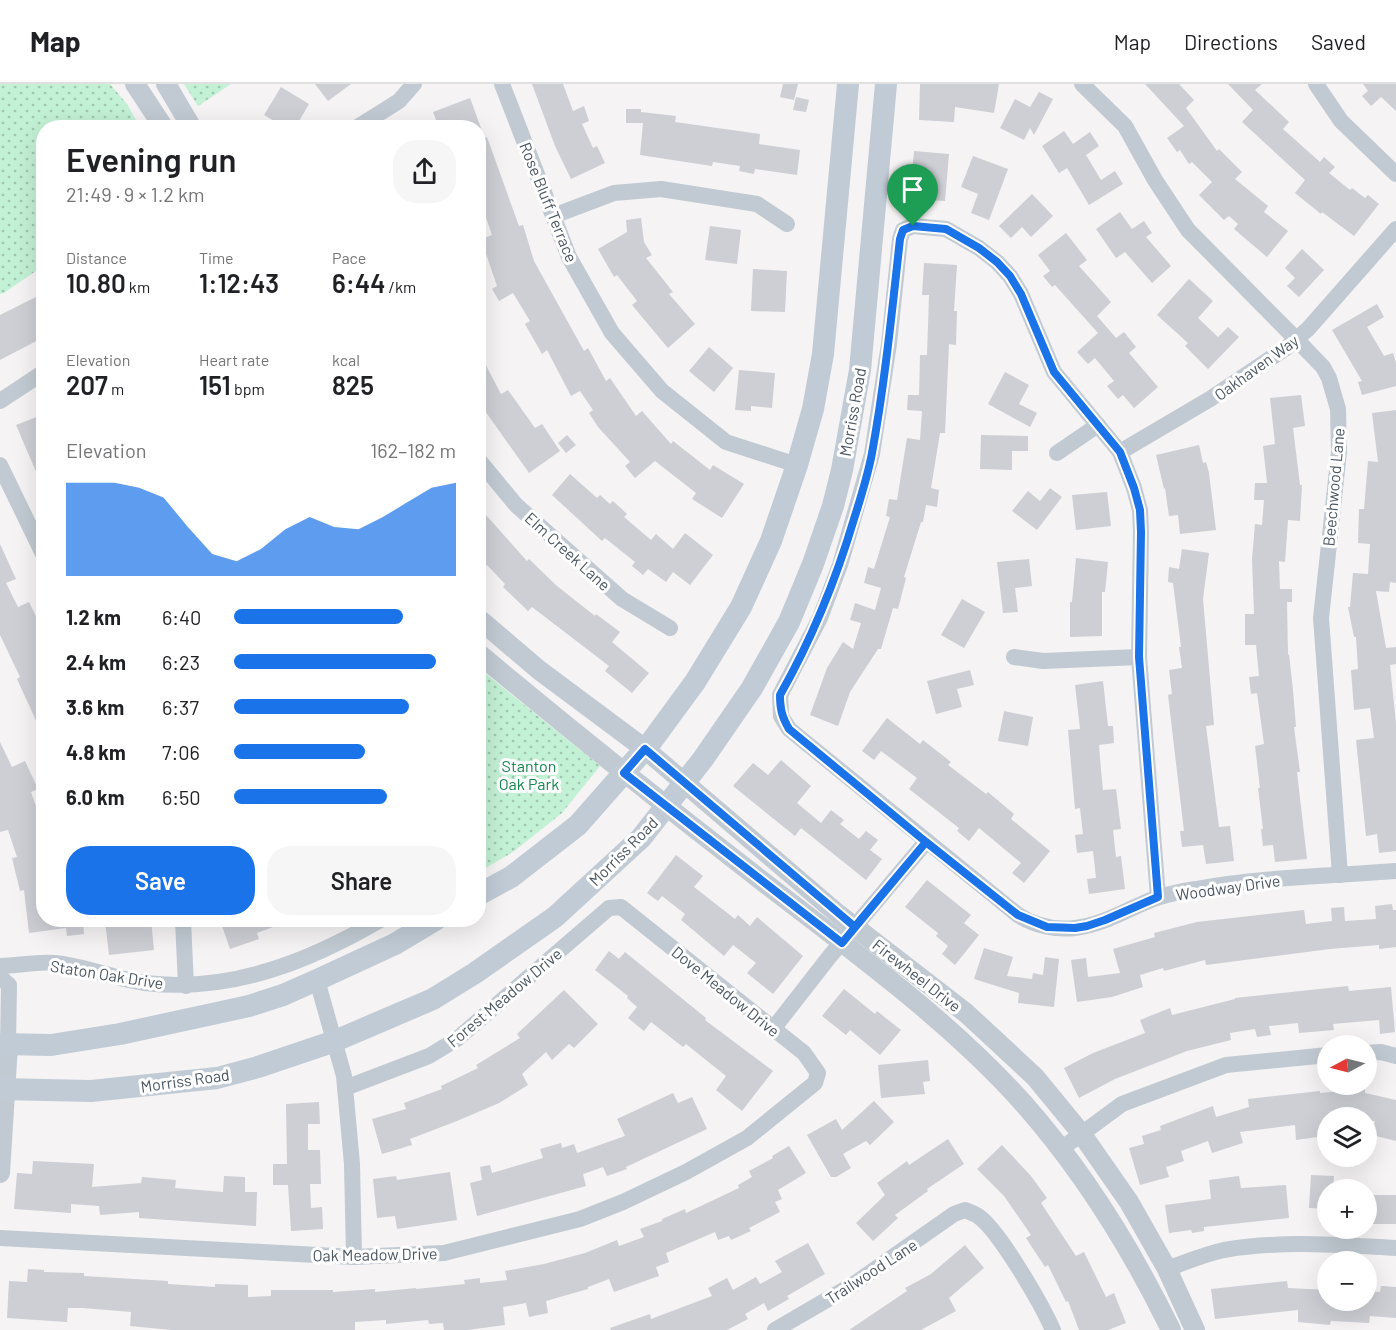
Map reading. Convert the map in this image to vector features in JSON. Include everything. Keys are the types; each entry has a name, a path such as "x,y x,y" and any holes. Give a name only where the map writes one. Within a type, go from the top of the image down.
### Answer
{"main road":[{"path":"486,891 511,877 578,825 645,749 695,682 741,607 771,541 813,409 823,354 848,84"},
{"name":"Morriss Road","path":"3,1089 91,1091 217,1078 334,1041 433,999 475,973 555,917 641,837 703,759 752,688 789,622 813,564 833,506 842,470 860,370 886,84"},
{"path":"4,1044 51,1045 142,1030 249,1006 318,980 395,944 423,927"}],"street":[{"path":"135,84 159,120"},
{"path":"166,84 187,120"},
{"path":"368,120 399,100 414,84"},
{"name":"Rose Bluff Terrace","path":"502,84 569,257 612,333 662,391 726,442 797,465"},
{"name":"Beechwood Lane","path":"1082,84 1125,126 1155,180 1188,230 1323,367 1329,378 1338,409 1340,452 1321,618 1340,875"},
{"path":"1316,84 1341,120 1396,174"},
{"path":"553,216 614,193 661,189 757,204 787,224"},
{"name":"Woodway Drive","path":"1098,425 1054,372 1021,294 1010,276 997,262 979,248 946,229 913,226 903,230 872,454 840,565 820,618 780,695 781,716 789,729 1018,915 1047,927 1087,926 1158,897 1217,886 1396,871"},
{"name":"Oakhaven Way","path":"1120,452 1210,399 1286,348 1308,329 1396,229"},
{"path":"0,401 36,377"},
{"path":"1057,453 1098,425 1120,452 1140,510 1139,657 1158,897"},
{"path":"0,465 36,539"},
{"name":"Elm Creek Lane","path":"486,469 516,505 622,599 670,628"},
{"name":"Firewheel Drive","path":"486,625 539,670 645,749 855,927 966,1013 1035,1077 1081,1134 1130,1202 1167,1269 1195,1330"},
{"path":"1014,657 1043,661 1139,657"},
{"name":"Firewheel Drive","path":"486,660 624,773 667,805 680,818 842,943 953,1033 1023,1102 1061,1149 1121,1239 1171,1330"},
{"path":"772,1029 926,842"},
{"name":"Dove Meadow Drive","path":"621,907 804,1053 818,1073 815,1083"},
{"name":"Forest Meadow Drive","path":"345,1088 429,1056 457,1039 609,908 621,907"},
{"path":"183,927 186,986"},
{"name":"Staton Oak Drive","path":"0,966 54,963 143,983 186,986 250,977 288,965 368,927"},
{"path":"0,977 9,985 4,1044 0,1173"},
{"path":"318,980 345,1088 352,1164 354,1257"},
{"path":"1377,1053 1396,1056"},
{"path":"1061,1149 1122,1104 1226,1065 1317,1056"},
{"name":"Oak Meadow Drive","path":"0,1238 354,1257 444,1253 580,1219 623,1202 686,1172 747,1138 815,1083"},
{"name":"Trailwood Lane","path":"775,1330 854,1284 954,1214 966,1210 979,1216 996,1234 1045,1313 1053,1330"},
{"path":"1167,1269 1211,1253 1264,1245 1295,1243 1396,1248"}],"green space":[{"path":"0,84 110,84 127,104 136,120 36,120 36,271 0,294"},
{"path":"184,84 231,84 198,106"},
{"name":"Stanton Oak Park","path":"486,674 600,766 562,813 513,852 486,868"}],"building":[{"path":"315,84 351,84 328,101"},
{"path":"532,84 563,84 573,111 584,106 589,121 582,124 593,148 597,146 605,163 571,179 555,146"},
{"path":"783,84 798,84 794,100 780,97"},
{"path":"920,84 999,84 994,113 955,107 954,122 919,120"},
{"path":"1145,84 1179,84 1194,100 1186,108 1217,151 1219,149 1242,172 1235,179 1268,206 1264,212 1288,231 1267,257 1234,229 1238,224 1229,216 1224,220 1199,195 1212,182 1192,162 1189,164 1180,150 1177,152 1167,138 1184,126"},
{"path":"1228,84 1262,84 1255,90 1289,122 1283,129 1320,162 1324,157 1335,167 1329,173 1350,190 1352,188 1365,198 1368,195 1379,204 1354,236 1295,193 1305,180 1242,122 1253,110"},
{"path":"1363,84 1396,84 1396,111 1381,97 1371,106 1362,96 1368,91"},
{"path":"281,87 309,104 300,120 272,120 264,115"},
{"path":"1039,92 1053,99 1034,135 1030,128 1024,140 1000,128 1015,99 1030,107"},
{"path":"796,97 809,100 806,112 793,110"},
{"path":"470,98 478,120 436,120 433,112"},
{"path":"626,109 641,109 641,112 676,116 675,122 760,134 759,144 800,150 797,175 755,169 754,174 739,171 740,166 713,162 712,166 640,155 643,123 626,123"},
{"path":"1064,131 1073,144 1090,132 1099,146 1086,155 1101,180 1115,171 1123,184 1089,205 1067,168 1059,173 1042,146"},
{"path":"486,137 519,226 523,225 534,261 584,351 588,348 606,381 610,378 636,416 642,411 671,444 673,441 710,470 713,465 744,484 722,518 692,499 696,493 655,461 635,478 625,466 630,462 598,427 589,413 593,410 580,391 571,396 547,350 542,354 525,324 530,321 513,293 499,301 492,289 497,286 486,254 486,237 492,235 486,218"},
{"path":"914,151 949,154 945,201 928,200 929,185 911,184"},
{"path":"973,156 1008,169 989,220 971,213 978,194 961,187"},
{"path":"1032,194 1053,216 1031,237 1022,227 1011,238 999,226"},
{"path":"1120,212 1132,229 1144,221 1152,233 1146,237 1171,266 1152,283 1125,252 1116,258 1096,229"},
{"path":"641,218 644,242 652,255 646,258 673,292 669,294 695,324 668,348 632,305 637,301 617,275 614,277 598,249 627,232 626,220"},
{"path":"710,226 741,230 737,264 705,260"},
{"path":"1066,233 1087,260 1079,266 1111,302 1097,316 1116,338 1124,332 1136,347 1129,353 1158,387 1134,408 1123,395 1118,399 1107,386 1114,381 1095,358 1088,364 1077,352 1098,333 1055,285 1052,287 1043,276 1050,271 1038,255"},
{"path":"1302,249 1324,270 1299,297 1287,286 1295,278 1285,268"},
{"path":"924,263 957,265 954,311 957,311 956,345 949,344 945,433 940,433 931,488 939,490 937,507 926,505 923,522 921,522 904,577 906,578 898,609 893,608 881,649 878,649 850,692 838,726 810,715 827,668 843,642 853,649 861,623 850,620 855,603 875,610 881,588 864,583 868,567 874,569 890,517 886,516 889,499 897,500 907,438 920,440 922,411 907,410 908,395 919,395 920,355 927,355 929,295 922,295"},
{"path":"753,269 787,271 785,312 751,311"},
{"path":"1189,279 1213,301 1198,318 1218,337 1228,327 1239,337 1208,369 1185,346 1188,343 1157,315"},
{"path":"36,297 36,341 0,360 0,315"},
{"path":"1377,304 1384,317 1367,327 1384,356 1393,353 1396,363 1396,386 1362,395 1358,382 1362,381 1332,330"},
{"path":"709,347 733,368 714,392 689,371"},
{"path":"486,365 501,394 508,390 535,428 542,424 560,451 529,473 486,412"},
{"path":"739,370 775,373 772,408 751,406 751,411 735,410"},
{"path":"1005,372 1029,385 1019,404 1037,413 1030,427 988,404"},
{"path":"1301,395 1305,426 1293,428 1300,485 1302,485 1300,521 1288,520 1285,562 1279,561 1280,589 1292,589 1292,602 1287,602 1288,655 1300,772 1297,772 1307,859 1275,862 1273,845 1263,846 1255,746 1264,744 1257,693 1251,694 1249,677 1259,676 1256,645 1245,645 1245,614 1254,614 1252,559 1255,524 1262,525 1264,500 1254,500 1255,483 1267,483 1263,446 1275,444 1270,398"},
{"path":"1396,410 1396,583 1390,582 1389,592 1376,591 1386,648 1396,647 1396,664 1390,665 1396,723 1396,851 1379,853 1377,834 1366,836 1356,740 1374,738 1370,708 1354,710 1351,670 1358,669 1356,637 1354,637 1348,607 1350,607 1353,573 1368,574 1370,544 1358,543 1359,509 1364,509 1368,461 1378,462 1372,413"},
{"path":"36,417 36,472 16,425"},
{"path":"567,435 576,445 566,453 558,443"},
{"path":"981,435 1028,436 1028,451 1012,451 1012,470 980,469"},
{"path":"1199,445 1203,463 1206,462 1209,473 1216,530 1180,534 1178,515 1169,516 1165,488 1156,455"},
{"path":"570,474 597,498 600,495 610,504 613,501 627,514 624,517 651,540 656,534 673,549 685,533 713,555 690,585 673,572 666,582 648,569 643,575 632,566 635,562 605,538 602,541 552,495"},
{"path":"1050,488 1062,497 1037,530 1012,511 1028,491 1040,501"},
{"path":"1107,492 1111,526 1076,530 1072,495"},
{"path":"486,515 527,561 529,559 557,586 595,616 596,614 620,632 612,642 649,673 632,693 605,671 609,666 532,607 528,611 503,587 505,584 487,565"},
{"path":"0,544 16,579 6,583 18,607 29,602 36,616 36,721 17,679 20,677 0,635"},
{"path":"1182,549 1209,553 1203,599 1214,725 1206,726 1219,827 1230,826 1234,861 1206,864 1203,845 1182,847 1180,831 1184,831 1168,695 1172,694 1169,670 1182,668 1179,647 1181,647 1173,583 1168,582 1169,567 1179,569"},
{"path":"1076,558 1108,562 1105,592 1102,592 1102,636 1070,637 1070,602 1072,602"},
{"path":"1029,559 1032,586 1015,588 1018,612 1003,613 997,562"},
{"path":"962,599 985,612 964,648 941,635"},
{"path":"970,670 974,685 957,689 962,707 936,714 927,681"},
{"path":"1103,681 1108,726 1113,726 1114,743 1099,745 1103,790 1116,789 1121,829 1113,830 1116,857 1121,856 1125,889 1089,894 1087,879 1096,878 1093,851 1077,853 1075,835 1083,834 1080,808 1075,809 1068,730 1080,729 1075,685"},
{"path":"1004,711 1033,717 1028,746 998,741"},
{"path":"887,718 920,744 923,740 951,762 948,765 986,794 988,792 1014,814 1011,819 1050,851 1024,883 1012,873 1021,863 979,828 969,841 957,831 959,828 909,789 917,778 881,751 874,760 862,751"},
{"path":"0,742 12,767 25,761 36,785 36,790 31,792 36,806 36,927 83,927 84,934 67,936 66,928 29,933 24,890 20,891 12,858 17,857 8,830 0,832"},
{"path":"781,760 811,786 797,803 821,823 831,810 844,820 840,824 859,839 866,831 878,840 870,850 882,859 866,880 801,828 795,836 733,786 753,763 768,775"},
{"path":"676,855 703,876 694,887 735,919 738,915 750,926 757,917 803,956 773,994 747,973 756,963 733,945 724,956 681,920 685,914 662,896 658,901 647,893"},
{"path":"927,880 971,915 964,923 979,935 955,965 942,954 948,946 936,936 938,933 905,907"},
{"path":"1392,904 1393,910 1396,910 1396,947 1379,949 1379,945 1330,949 1206,965 1205,960 1140,975 1143,987 1112,997 1077,1002 1071,960 1086,958 1088,977 1120,973 1113,949 1155,937 1154,933 1197,922 1304,910 1306,924 1332,921 1331,908 1344,907 1345,921 1376,919 1375,906"},
{"path":"106,927 152,927 154,950 109,955"},
{"path":"222,927 273,927 257,933 259,939 230,949"},
{"path":"984,948 1013,957 1007,976 1032,979 1033,973 1043,975 1045,957 1059,959 1054,1007 1018,1003 1019,993 974,979"},
{"path":"609,951 619,959 625,952 706,1018 705,1020 773,1071 742,1111 716,1090 726,1076 686,1044 683,1047 651,1022 644,1031 628,1018 637,1007 627,998 628,996 595,970"},
{"path":"1348,986 1349,991 1391,987 1395,1032 1380,1034 1379,1020 1333,1024 1334,1030 1299,1033 1298,1023 1269,1026 1271,1035 1257,1037 1255,1029 1230,1033 1231,1040 1187,1051 1115,1079 1079,1098 1064,1068 1093,1053 1145,1033 1140,1020 1170,1008 1172,1015 1235,998"},
{"path":"844,989 875,1014 877,1011 901,1030 880,1055 850,1030 846,1035 822,1016"},
{"path":"564,990 598,1024 574,1048 569,1044 552,1060 546,1052 522,1074 528,1085 499,1103 410,1139 412,1145 382,1154 372,1119 406,1109 404,1103 442,1089 441,1086 478,1068 476,1065 520,1038 517,1034"},
{"path":"928,1060 930,1081 923,1082 925,1094 881,1098 878,1065"},
{"path":"1317,1091 1317,1095 1374,1095 1396,1100 1396,1141 1377,1136 1377,1107 1317,1107 1317,1137 1296,1140 1295,1125 1240,1132 1243,1143 1212,1153 1208,1141 1181,1151 1184,1161 1166,1167 1169,1177 1140,1185 1129,1148 1144,1144 1142,1136 1161,1130 1160,1126 1213,1106 1216,1117 1249,1107 1248,1099"},
{"path":"673,1093 678,1103 692,1097 707,1129 626,1167 627,1169 607,1176 603,1167 583,1174 586,1186 477,1216 470,1183 482,1180 480,1167 490,1165 492,1173 543,1158 540,1149 561,1143 562,1148 574,1144 577,1153 625,1136 617,1119"},
{"path":"874,1101 894,1122 870,1145 866,1141 843,1154 851,1168 836,1177 831,1177 807,1135 836,1119 842,1130"},
{"path":"319,1102 320,1124 308,1124 308,1150 320,1150 321,1184 310,1184 311,1208 322,1207 323,1229 291,1231 288,1185 273,1185 273,1164 287,1164 286,1104"},
{"path":"948,1139 964,1164 927,1189 928,1191 895,1215 898,1218 873,1241 856,1223 885,1195 877,1183 907,1161 909,1165"},
{"path":"1002,1145 1031,1176 1047,1198 1041,1203 1076,1256 1084,1252 1106,1297 1114,1293 1126,1323 1108,1330 1079,1330 1068,1301 1066,1302 1048,1265 1045,1267 1026,1238 1031,1235 1004,1196 977,1169"},
{"path":"789,1146 806,1173 778,1190 782,1199 775,1202 780,1212 749,1228 751,1231 731,1240 729,1236 718,1240 715,1232 666,1253 669,1262 656,1267 659,1276 614,1292 609,1279 588,1287 588,1289 546,1301 548,1313 529,1317 526,1303 503,1307 505,1325 467,1330 444,1330 443,1323 429,1324 428,1320 386,1324 386,1320 355,1322 355,1330 172,1330 130,1326 131,1312 83,1308 68,1308 67,1322 7,1318 9,1281 27,1282 28,1269 44,1270 44,1272 84,1273 84,1276 168,1281 168,1284 215,1287 215,1284 248,1285 248,1297 271,1296 271,1290 333,1290 333,1292 375,1289 375,1292 465,1284 464,1280 480,1278 480,1283 507,1280 505,1271 585,1253 617,1240 619,1246 644,1237 640,1229 685,1209 686,1213 739,1188 738,1185 752,1177 749,1171"},
{"path":"33,1161 94,1164 92,1187 141,1183 142,1177 176,1180 175,1188 223,1192 224,1176 245,1177 245,1192 257,1192 256,1226 139,1218 139,1212 100,1215 99,1206 71,1204 71,1213 14,1209 17,1173 32,1174"},
{"path":"450,1172 457,1220 397,1229 395,1216 377,1218 373,1179 396,1176 397,1180"},
{"path":"1311,1175 1334,1176 1334,1179 1317,1179 1317,1208 1309,1208"},
{"path":"1239,1176 1241,1188 1286,1185 1289,1218 1204,1227 1204,1231 1192,1233 1191,1230 1169,1233 1165,1205 1211,1199 1209,1180"},
{"path":"1377,1195 1396,1195 1396,1224 1377,1224"},
{"path":"808,1243 825,1274 787,1296 789,1299 768,1311 764,1303 745,1314 748,1319 727,1330 611,1330 610,1328 650,1314 651,1319 712,1296 708,1288 727,1278 733,1290 756,1277 760,1284 782,1272 775,1261"},
{"path":"965,1245 984,1268 949,1298 956,1311 921,1330 849,1330 907,1291 905,1288 931,1274"},
{"path":"1287,1281 1288,1288 1317,1289 1317,1311 1377,1311 1377,1292 1380,1292 1381,1286 1396,1287 1396,1318 1370,1316 1369,1323 1331,1321 1330,1325 1298,1322 1298,1310 1215,1319 1211,1289"}],"route":[{"path":"913,226 903,230 900,239 889,345 865,484 840,565 820,618 780,695 780,705 781,716 789,729 926,842 855,927 645,749 624,773 842,943 926,842 1025,919 1055,928 1087,926 1158,897 1139,657 1140,510 1120,452 1054,372 1021,294 1010,276 979,248 946,229 913,226"}]}
